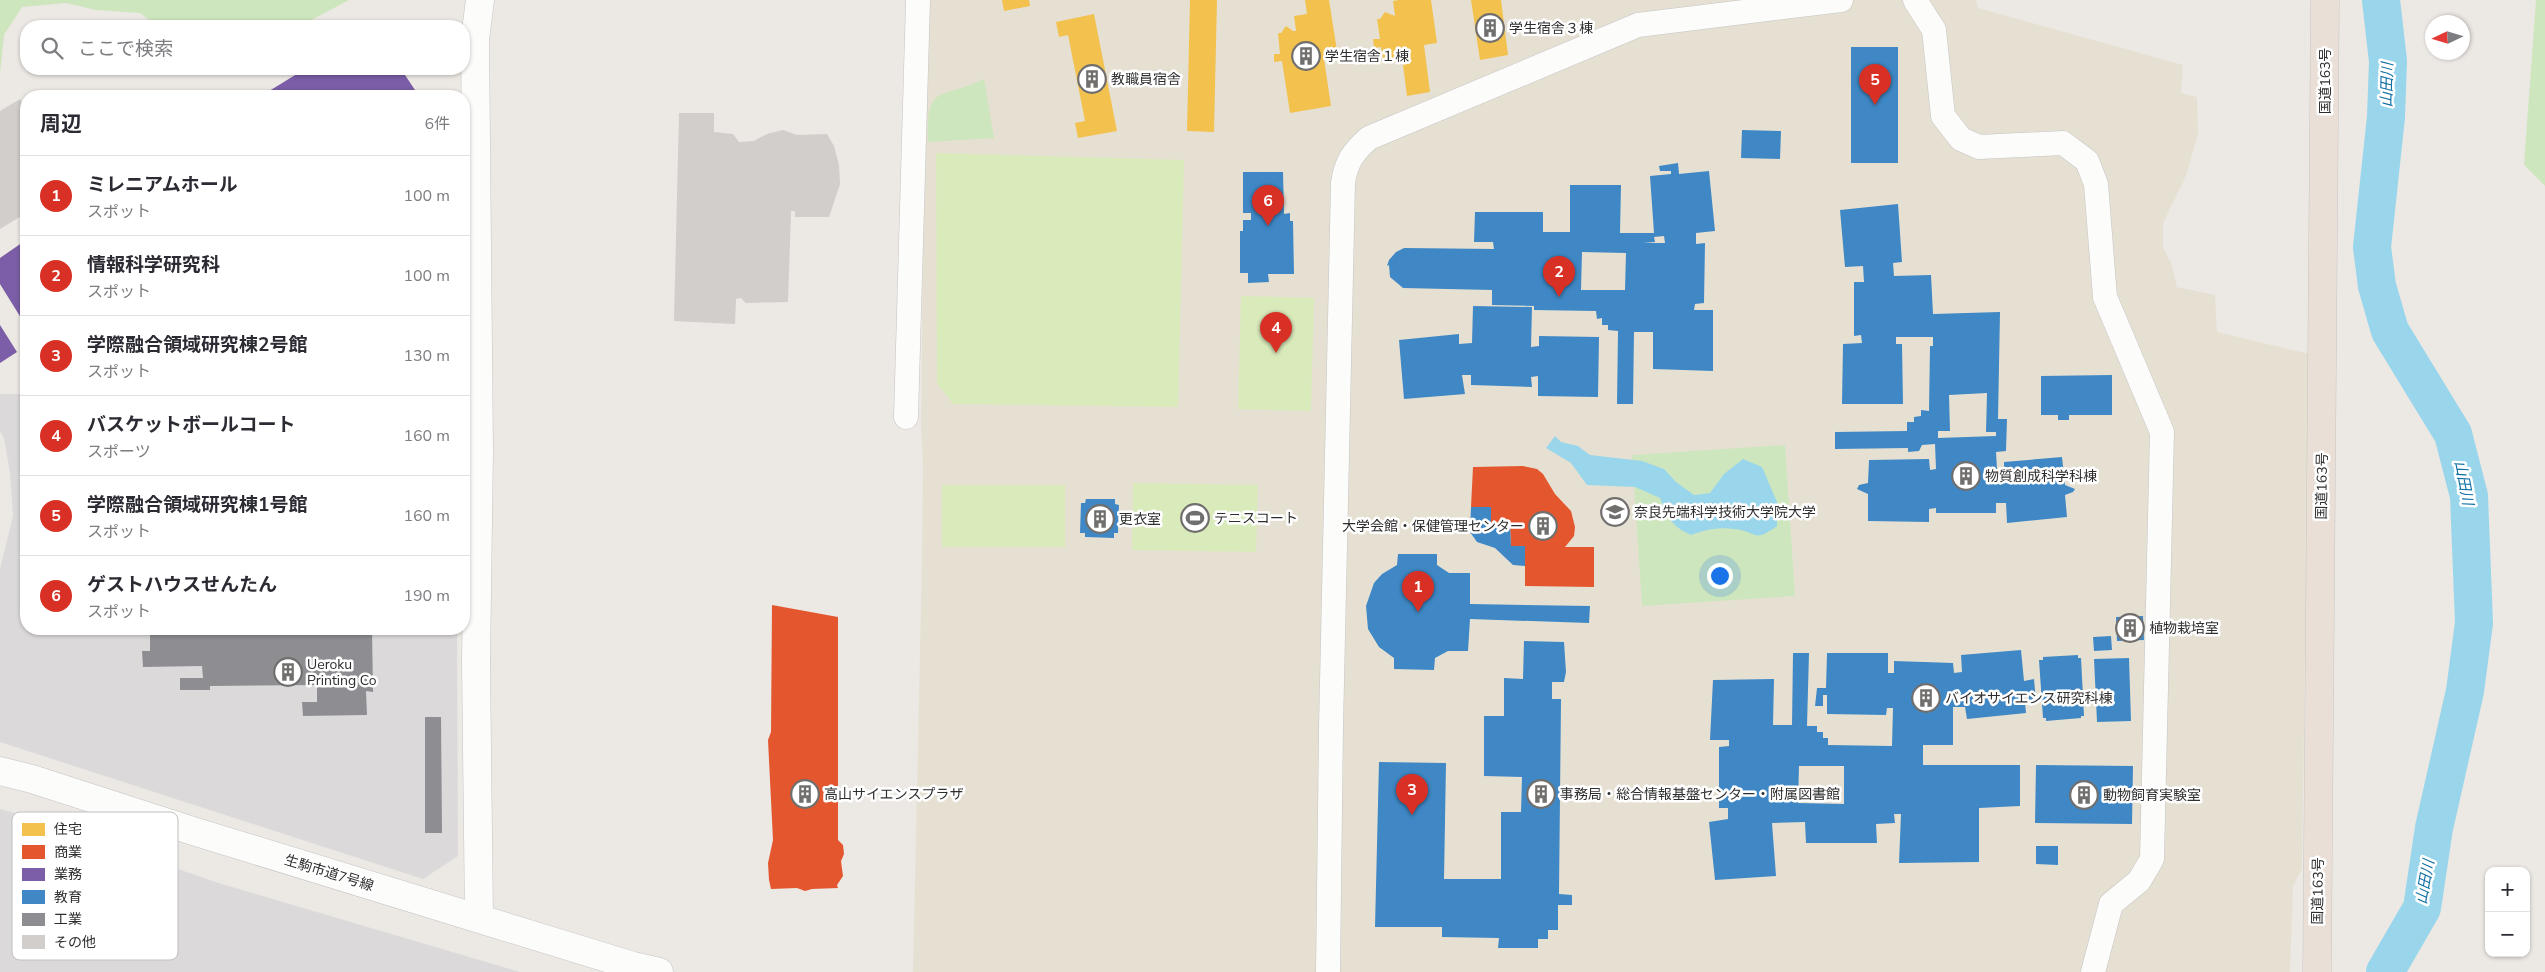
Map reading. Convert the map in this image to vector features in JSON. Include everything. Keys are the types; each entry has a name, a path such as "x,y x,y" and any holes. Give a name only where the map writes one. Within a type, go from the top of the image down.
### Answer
{"highway":[{"name":"国道163号","path":"2317,972 2325,0"}],"street":[{"path":"479,918 476,663 479,442 475,39 480,0"},
{"path":"906,417 918,0"},
{"path":"1328,972 1330,728 1343,183 1346,164 1355,150 1369,138 1638,26 1841,0"},
{"path":"1915,0 1934,30 1943,116 1961,139 1979,147 2063,143 2087,161 2096,184 2105,297 2162,432 2152,859 2139,881 2111,904 2092,972"},
{"name":"生駒市道7号線","path":"0,771 32,778 135,812"},
{"name":"生駒市道7号線","path":"178,826 659,972"}],"shaded area":[{"name":"奈良先端科学技術大学院大学","path":"926,0 1976,0 1978,8 2183,65 2181,93 2197,97 2198,134 2186,176 2163,223 2163,247 2172,265 2177,287 2215,295 2217,332 2309,354 2302,869 2293,886 2290,972 913,972 922,560 923,464 921,426"},
{"path":"0,394 20,394 20,635 457,635 458,856 423,879 0,742 0,569 13,516 10,473 4,438 0,431"},
{"path":"0,809 12,812 12,960 178,960 178,869 215,882 520,972 0,972"}],"green space":[{"path":"0,0 349,0 311,20 149,20 140,13 96,10 66,3 22,7 4,35 0,74"},
{"path":"2536,0 2545,0 2545,186 2524,165"},
{"path":"984,79 994,138 928,142 930,109 934,101 947,92"},
{"path":"936,153 1184,160 1178,407 953,404 937,383"},
{"path":"1241,296 1314,298 1311,411 1238,409"},
{"path":"1785,445 1795,596 1642,606 1632,455"},
{"name":"テニスコート","path":"1133,483 1258,485 1256,552 1132,550"},
{"path":"942,485 1065,485 1065,547 942,547"}],"water":[{"path":"1555,436 1561,442 1578,446 1590,455 1642,461 1664,469 1676,482 1694,495 1710,493 1724,474 1743,459 1762,467 1777,502 1777,526 1759,535 1742,530 1723,528 1691,535 1679,529 1671,521 1660,498 1635,487 1587,485 1571,463 1546,448"}],"building: 住宅":[{"path":"1002,0 1029,0 1030,6 1004,11"},
{"path":"1190,0 1217,0 1214,132 1187,131"},
{"name":"学生宿舎１棟","path":"1305,0 1329,0 1338,57 1324,59 1331,106 1290,113 1282,61 1274,62 1274,54 1280,54 1278,33 1281,33 1286,26 1296,31 1294,16 1307,14"},
{"path":"1431,0 1437,43 1424,45 1430,92 1407,96 1402,57 1383,59 1381,47 1374,48 1373,39 1380,39 1377,19 1380,19 1385,12 1395,16 1393,1"},
{"name":"学生宿舎３棟","path":"1471,0 1501,0 1508,55 1480,60"},
{"name":"教職員宿舎","path":"1094,14 1117,131 1078,138 1075,123 1085,121 1068,35 1059,37 1056,22"}],"building: 商業":[{"name":"大学会館・保健管理センター","path":"1523,466 1537,469 1543,474 1555,494 1571,511 1575,527 1574,536 1565,547 1594,547 1594,587 1525,586 1525,546 1511,546 1510,526 1491,525 1491,507 1471,507 1473,467"},
{"name":"高山サイエンスプラザ","path":"772,605 838,617 838,840 843,845 844,854 841,861 843,876 837,885 838,888 805,891 797,888 771,889 768,863 773,840 768,740 771,732"}],"building: 業務":[{"path":"295,75 405,75 415,90 271,90"},
{"path":"20,244 20,316 0,284 0,258"},
{"path":"0,325 17,352 0,363"}],"building: 教育":[{"path":"1851,47 1898,47 1898,163 1851,163"},
{"path":"1742,130 1781,131 1780,159 1741,158"},
{"path":"1678,163 1679,174 1709,171 1715,231 1696,233 1696,244 1705,243 1704,303 1695,304 1694,310 1713,310 1713,371 1653,369 1653,332 1634,332 1633,404 1617,404 1618,331 1608,330 1608,325 1602,325 1602,318 1597,319 1596,311 1534,310 1534,306 1492,305 1492,290 1403,288 1390,277 1389,265 1387,266 1389,260 1396,252 1404,248 1494,249 1493,242 1474,242 1475,212 1543,212 1543,232 1570,232 1570,185 1621,185 1620,233 1654,233 1650,176 1671,174 1671,171 1660,171 1659,166","holes":["1664,236 1665,243 1643,243 1655,242 1654,237","1582,252 1626,253 1625,290 1581,290"]},
{"path":"1243,172 1283,172 1284,214 1290,213 1290,221 1293,221 1294,274 1268,274 1269,282 1248,283 1248,273 1240,273 1240,231 1243,231 1243,220 1251,220 1251,213 1243,213"},
{"path":"1898,204 1902,262 1893,263 1894,276 1931,275 1933,314 2000,312 1998,419 2007,419 2006,451 1996,452 1997,469 2004,469 2004,462 2062,457 2065,485 2075,489 2073,492 2065,495 2067,517 2007,523 2006,503 1996,503 1996,513 1936,513 1936,508 1929,509 1929,522 1868,521 1868,494 1857,489 1859,485 1868,483 1869,460 1929,459 1930,470 1936,469 1935,444 1922,445 1919,451 1908,452 1908,448 1835,449 1835,432 1907,431 1907,422 1914,422 1914,417 1921,416 1921,410 1929,411 1930,346 1933,346 1933,337 1896,337 1896,344 1902,344 1903,404 1842,404 1843,344 1862,343 1861,335 1854,336 1854,282 1864,282 1863,266 1845,267 1840,210","holes":["1987,393 1986,432 1996,432 1996,436 1938,438 1938,431 1950,431 1949,395"]},
{"path":"1473,306 1532,307 1531,347 1539,346 1539,336 1599,337 1598,397 1538,396 1538,376 1531,377 1532,387 1471,385 1471,375 1462,375 1465,394 1404,399 1399,340 1459,334 1459,344 1472,343"},
{"path":"2112,375 2112,415 2069,415 2069,420 2058,420 2058,415 2041,415 2041,376"},
{"name":"更衣室","path":"1086,499 1115,499 1115,504 1119,505 1118,533 1114,533 1114,538 1085,537 1085,533 1080,533 1081,503 1085,503"},
{"name":"大学会館・保健管理センター","path":"1471,507 1491,507 1491,525 1510,526 1511,546 1525,546 1525,566 1513,565 1495,548 1477,542 1470,532"},
{"path":"1398,554 1437,554 1437,565 1449,573 1470,573 1470,604 1590,606 1589,623 1470,619 1468,651 1448,651 1435,658 1434,670 1394,669 1394,658 1379,647 1368,629 1366,606 1374,583 1382,574 1397,565"},
{"name":"植物栽培室","path":"2143,616 2144,640 2117,641 2116,617"},
{"path":"2111,636 2112,650 2094,651 2093,637"},
{"path":"1524,641 1564,642 1566,672 1564,682 1552,682 1552,699 1561,699 1559,894 1572,895 1572,905 1558,905 1558,930 1548,930 1548,939 1538,939 1538,948 1498,948 1499,938 1442,937 1442,927 1375,927 1379,762 1446,763 1444,879 1501,879 1501,812 1521,812 1522,777 1484,776 1484,716 1504,716 1504,678 1523,679"},
{"path":"2021,650 2024,681 2034,679 2036,702 2030,704 2028,692 2024,692 2026,713 1967,719 1965,707 1953,707 1953,745 1923,745 1923,765 2020,765 2020,806 1979,808 1979,862 1899,863 1901,814 1894,814 1895,823 1876,824 1877,843 1806,843 1805,822 1772,823 1776,876 1715,880 1709,822 1728,819 1728,808 1719,808 1719,747 1729,746 1729,740 1710,740 1713,680 1774,679 1773,725 1792,725 1793,653 1809,653 1807,726 1817,726 1817,732 1823,732 1823,738 1828,738 1828,745 1892,746 1893,708 1887,708 1886,715 1827,714 1827,695 1823,695 1823,706 1815,706 1817,688 1826,688 1827,653 1888,653 1888,673 1894,673 1894,661 1953,663 1954,673 1962,672 1961,655","holes":["1799,766 1844,766 1844,804 1798,803"]},
{"path":"2078,655 2078,658 2081,658 2084,716 2081,716 2081,718 2046,721 2046,718 2043,718 2039,660 2043,660 2043,657"},
{"path":"2129,658 2131,721 2097,722 2094,659"},
{"name":"動物飼育実験室","path":"2036,765 2133,766 2132,824 2035,823"},
{"path":"2036,846 2058,846 2058,865 2036,864"}],"building: 工業":[{"name":"Ueroku Printing Co","path":"150,635 372,635 373,692 366,691 367,715 303,716 302,702 317,702 317,685 210,686 210,690 180,690 180,678 203,678 202,666 143,667 142,651 150,651"},
{"path":"425,717 441,717 442,833 425,833"}],"building: その他":[{"path":"20,99 20,217 0,229 0,111"},
{"path":"679,113 714,113 714,132 733,134 739,142 754,141 767,134 783,130 797,135 827,134 834,146 839,165 840,184 829,217 795,217 795,211 791,211 788,302 746,303 741,298 736,299 735,324 674,321"}],"waterway":[{"name":"山田川","path":"2381,0 2388,61 2386,117 2372,247 2377,286 2390,331 2453,434 2469,496 2474,623 2465,691 2434,828 2422,908 2385,972"}],"place":[{"name":"学生宿舎３棟","path":"1490,28"},
{"name":"学生宿舎１棟","path":"1306,56"},
{"name":"教職員宿舎","path":"1092,79"},
{"name":"学際融合領域研究棟1号館","path":"1875,105"},
{"name":"ゲストハウスせんたん","path":"1268,226"},
{"name":"情報科学研究科","path":"1559,297"},
{"name":"バスケットボールコート","path":"1276,353"},
{"name":"物質創成科学科棟","path":"1966,476"},
{"name":"奈良先端科学技術大学院大学","path":"1615,512"},
{"name":"テニスコート","path":"1195,518"},
{"name":"更衣室","path":"1100,519"},
{"name":"大学会館・保健管理センター","path":"1543,526"},
{"name":"ミレニアムホール","path":"1418,612"},
{"name":"植物栽培室","path":"2130,628"},
{"name":"Ueroku Printing Co","path":"288,672"},
{"name":"バイオサイエンス研究科棟","path":"1926,698"},
{"name":"高山サイエンスプラザ","path":"805,794"},
{"name":"事務局・総合情報基盤センター・附属図書館","path":"1541,794"},
{"name":"動物飼育実験室","path":"2084,795"},
{"name":"学際融合領域研究棟2号館","path":"1412,815"}]}
